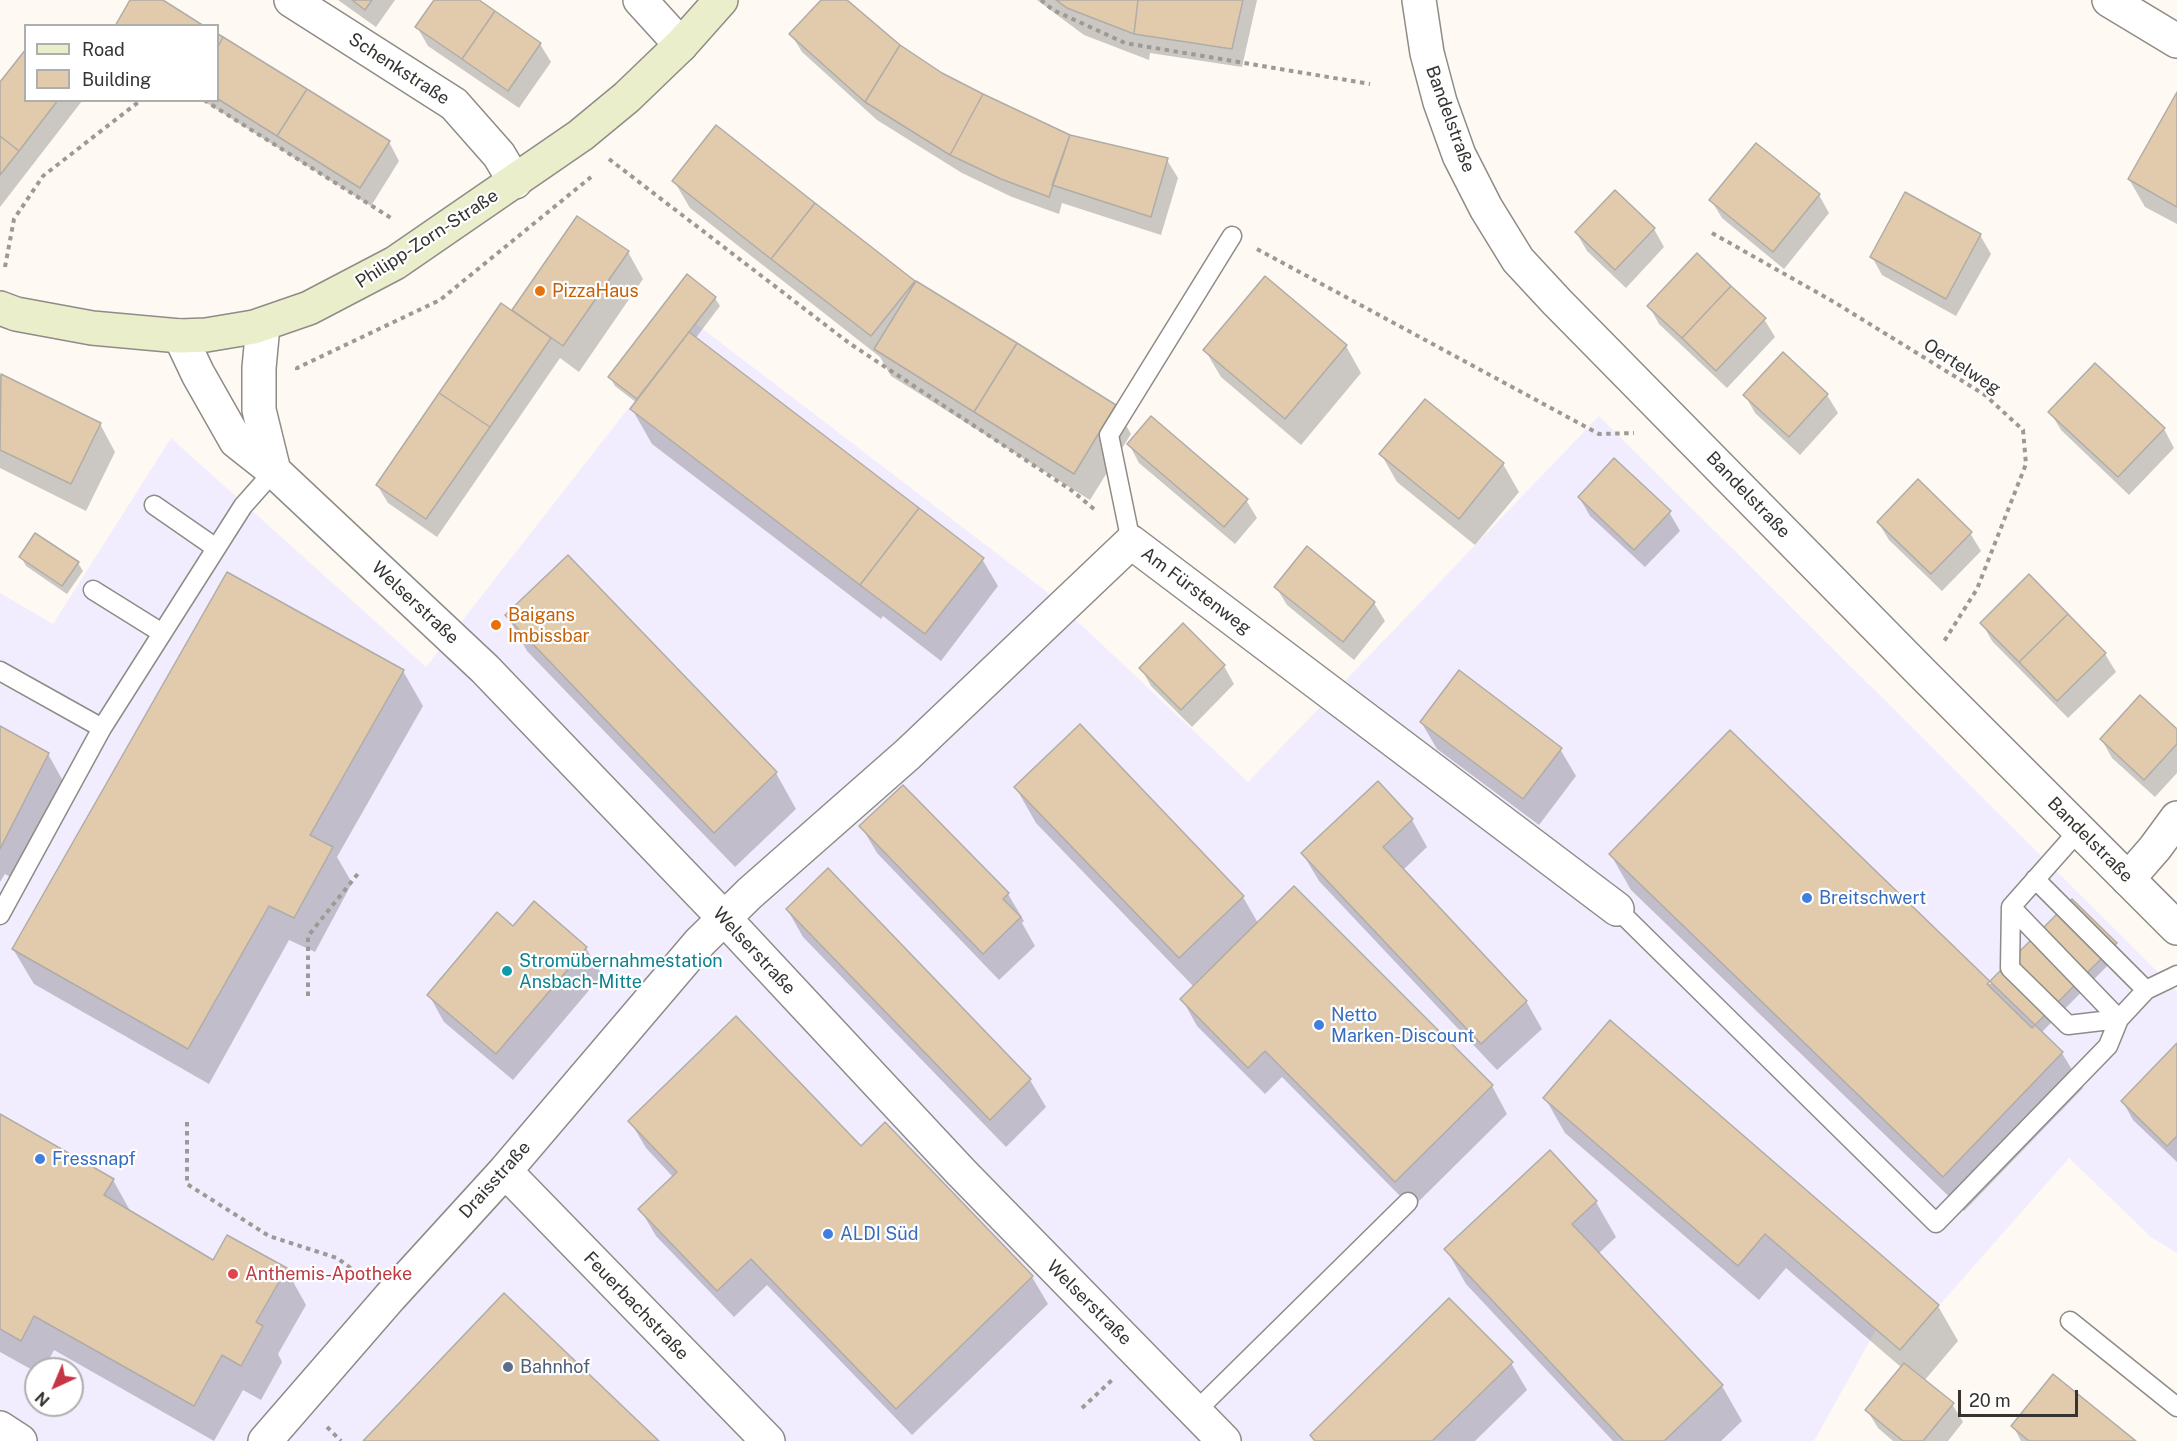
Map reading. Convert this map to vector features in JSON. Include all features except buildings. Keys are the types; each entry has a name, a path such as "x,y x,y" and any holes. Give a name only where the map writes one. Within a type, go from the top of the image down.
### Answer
{"main road":[{"name":"Philipp-Zorn-Straße","path":"0,308 16,314 92,328 180,336 206,336 263,325 309,308 396,263 581,135 627,97 681,45 721,0"}],"street":[{"name":"Schenkstraße","path":"291,0 454,104 499,155 515,182"},
{"path":"640,0 681,45"},
{"name":"Bandelstraße","path":"1419,0 1427,53 1440,102 1459,155 1486,208 1518,260 1923,674 2177,928"},
{"path":"2109,0 2177,41"},
{"path":"263,325 259,368 259,410 274,471"},
{"name":"Welserstraße","path":"180,336 198,374 236,441 274,471 485,669 724,918 961,1172 1224,1441"},
{"name":"Am Fürstenweg","path":"724,918 908,754 1131,542 1617,909"},
{"path":"2128,879 2177,818"},
{"name":"Draisstraße","path":"265,1441 390,1297 505,1171 693,951 724,918"},
{"name":"Feuerbachstraße","path":"505,1171 768,1441"},
{"path":"0,1428 20,1441"}],"lane":[{"path":"1131,542 1109,435 1232,236"},
{"path":"0,915 102,728 243,506 274,471"},
{"path":"154,505 216,548"},
{"path":"93,590 162,633"},
{"path":"0,671 102,728"},
{"path":"2080,829 2011,907 2010,968 2068,1025 2119,1019"},
{"path":"2035,879 2146,990"},
{"path":"2011,907 2119,1019"},
{"path":"1617,909 1936,1223 2108,1046 2119,1019 2146,990 2177,975"},
{"path":"1194,1412 1408,1202"},
{"path":"2070,1321 2177,1407"}],"path":[{"path":"1041,0 1053,10 1125,43 1370,84"},
{"path":"5,267 14,219 42,176 138,102"},
{"path":"207,102 391,218"},
{"path":"635,176 849,343 1071,490"},
{"name":"Oertelweg","path":"1712,233 1834,303 1985,395 2023,430 2026,464 1977,589 1923,674"},
{"path":"1232,236 1599,434 1687,433"},
{"path":"308,996 308,936 360,871"},
{"path":"187,1122 187,1184 269,1236 337,1257 390,1297"}],"shaded area":[{"path":"695,323 1042,588 1248,782 1599,416 2177,991 2177,1253 2151,1237 2069,1158 1900,1350 1876,1330 1814,1441 0,1441 0,593 53,624 171,438 426,667"}],"place":[{"name":"PizzaHaus","path":"540,291"},
{"name":"Baigans Imbissbar","path":"496,625"},
{"name":"Breitschwert","path":"1807,898"},
{"name":"Stromübernahmestation Ansbach-Mitte","path":"507,971"},
{"name":"Netto Marken-Discount","path":"1319,1025"},
{"name":"Fressnapf","path":"40,1159"},
{"name":"ALDI Süd","path":"828,1234"},
{"name":"Anthemis-Apotheke","path":"233,1274"},
{"name":"Bahnhof","path":"508,1367"}]}
